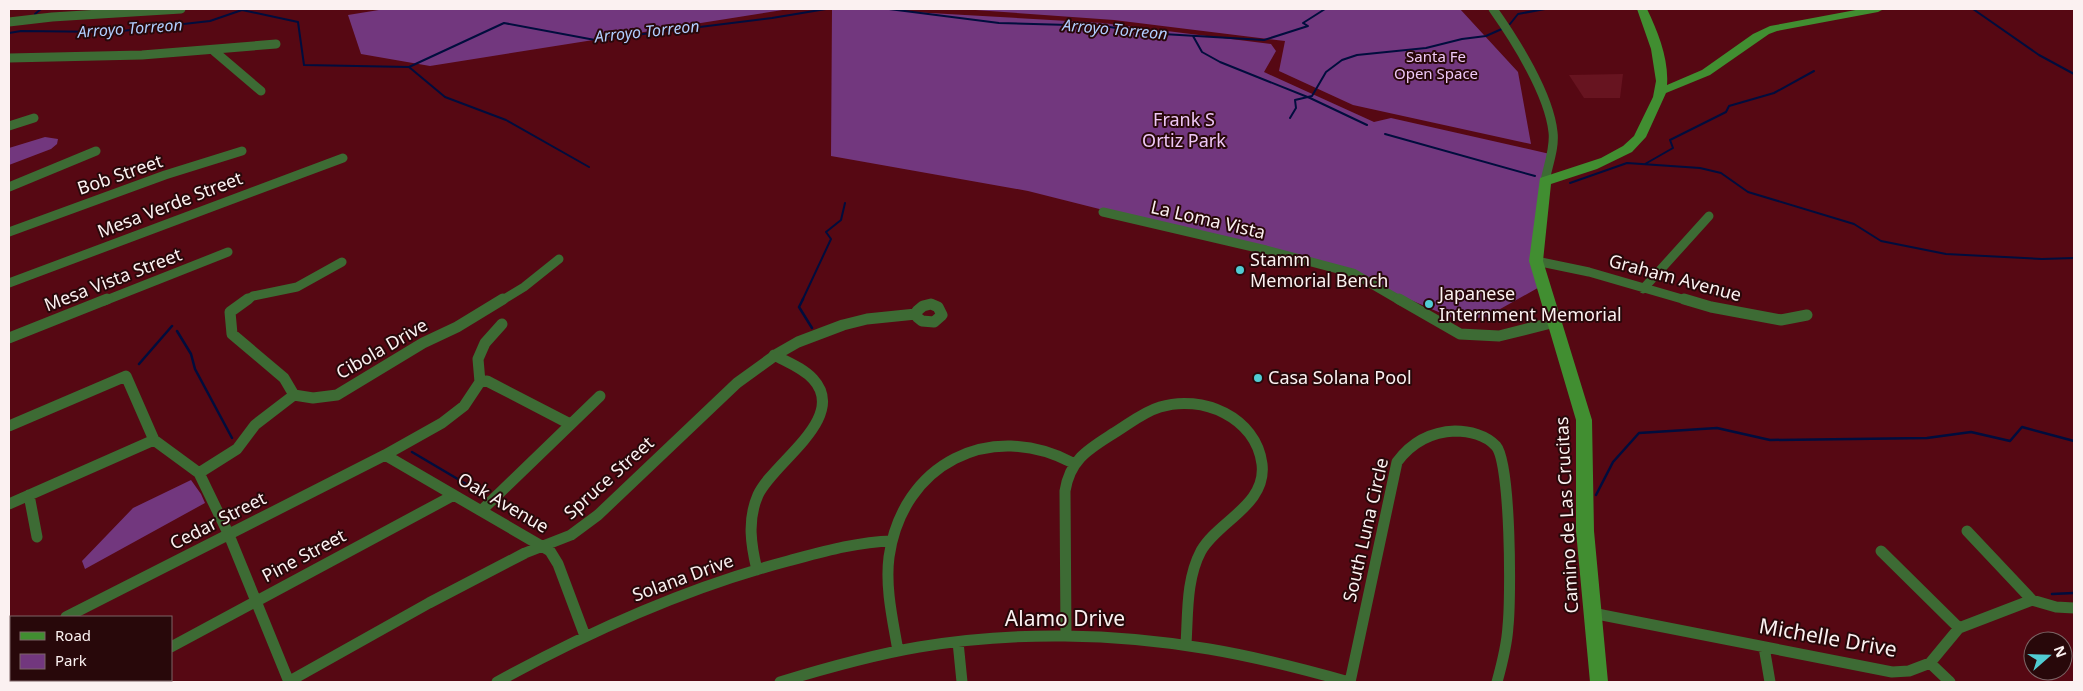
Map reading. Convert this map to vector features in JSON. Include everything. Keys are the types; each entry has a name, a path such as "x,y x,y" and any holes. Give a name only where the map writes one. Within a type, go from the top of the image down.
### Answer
{"street":[{"path":"9,22 74,15 181,9"},
{"path":"1493,9 1505,26 1533,76 1553,130 1552,145 1544,181 1536,261"},
{"path":"1544,181 1562,177 1620,154 1642,133 1661,90 1660,72 1652,33 1642,9"},
{"path":"1661,90 1690,80 1712,69 1761,33 1774,28 1878,9"},
{"path":"9,58 98,58 214,51 276,44"},
{"path":"214,51 261,91"},
{"path":"9,126 34,118"},
{"path":"9,187 96,151"},
{"name":"Bob Street","path":"9,232 165,175 242,151"},
{"name":"Mesa Verde Street","path":"9,283 343,158"},
{"name":"La Loma Vista","path":"1103,212 1266,250 1353,273 1460,334 1499,336 1555,322"},
{"path":"1643,289 1709,216"},
{"name":"Mesa Vista Street","path":"9,338 228,252"},
{"name":"Cibola Drive","path":"294,395 313,398 337,395 422,344 457,327 524,287 559,259"},
{"name":"Graham Avenue","path":"1536,261 1589,272 1711,308 1781,320 1807,315"},
{"name":"Camino de Las Crucitas","path":"1536,261 1584,420 1584,506 1599,682"},
{"path":"199,473 237,449 255,425 294,395 284,378 232,334 230,312 253,296 297,287 342,262"},
{"name":"Spruce Street","path":"289,682 430,602 520,556 571,535 598,515 737,383 774,355 804,339 840,326 879,317 916,314"},
{"path":"502,324 485,343 478,359 480,382 488,382 570,424"},
{"path":"757,570 750,527 754,505 770,477 816,424 824,403 821,390 813,380 774,355"},
{"path":"9,426 126,376 154,440 199,473 229,535 289,682"},
{"name":"Cedar Street","path":"68,616 385,455 442,423 464,406 480,382"},
{"path":"481,510 600,396"},
{"path":"1066,636 1065,491 1067,476 1073,463 1088,449 1145,413 1162,406 1181,402 1202,404 1230,415 1245,427 1259,448 1262,474 1255,494 1245,506 1213,535 1200,552 1190,583 1186,644"},
{"name":"South Luna Circle","path":"1345,682 1397,462 1405,448 1420,438 1438,433 1460,432 1484,438 1495,444 1502,454 1510,612 1508,639 1497,682"},
{"path":"9,504 154,440"},
{"path":"898,652 889,584 889,556 892,541 906,504 916,486 940,465 964,453 992,446 1017,447 1052,454 1073,463"},
{"name":"Oak Avenue","path":"385,455 481,510 521,536 545,546 555,558 585,636"},
{"path":"29,495 37,537"},
{"name":"Pine Street","path":"172,646 454,495"},
{"path":"1968,531 2032,600 2056,607 2074,608"},
{"name":"Solana Drive","path":"497,682 585,636 671,599 757,570 835,549 874,542 892,541"},
{"path":"1881,551 1959,628"},
{"path":"1950,682 1930,663 1959,628 2032,600"},
{"name":"Michelle Drive","path":"1592,613 1892,672 1909,671 1930,663"},
{"name":"Alamo Drive","path":"780,682 833,666 958,642 1066,636 1134,638 1186,644 1255,657 1345,682"},
{"path":"958,642 962,682"},
{"path":"1764,647 1770,682"}],"shaded area":[{"path":"1623,74 1620,98 1584,98 1569,75"}],"green space":[{"path":"385,9 789,9 430,66 361,54 348,15"},
{"name":"Frank S Ortiz Park","path":"832,9 894,9 912,12 1103,23 1271,44 1276,51 1264,72 1374,122 1391,118 1550,154 1541,218 1543,285 1486,317 1457,320 1341,270 1028,191 831,156"},
{"name":"Santa Fe Open Space","path":"961,9 1460,9 1518,72 1531,144 1353,105 1279,71 1285,41 1114,20"},
{"path":"45,137 58,139 57,144 51,149 9,165 9,148"},
{"path":"191,480 205,503 85,569 82,561 133,508"}],"waterway":[{"path":"35,14 41,9"},
{"name":"Arroyo Torreon","path":"409,67 504,23 595,40 772,18 826,9"},
{"name":"Arroyo Torreon","path":"889,9 999,23 1104,26 1146,33 1264,40 1308,26 1303,23 1325,9"},
{"path":"1510,24 1518,14 1545,9"},
{"path":"1973,9 2039,55 2074,74"},
{"name":"Arroyo Torreon","path":"9,33 21,31 113,32 210,21 242,10 298,22 304,65 409,67"},
{"path":"1308,97 1312,96 1326,72 1342,60 1357,55 1426,48 1462,39 1486,36 1504,28"},
{"path":"1193,36 1202,52 1220,62 1308,97"},
{"path":"409,67 445,97 506,120 589,167"},
{"path":"1645,164 1673,148 1670,140 1726,112 1729,106 1774,93 1814,71"},
{"path":"1290,118 1296,108 1295,100 1308,97"},
{"path":"1308,97 1367,125"},
{"path":"1385,134 1535,176"},
{"path":"1570,183 1627,163 1700,168 1721,173 1748,192 1854,224 1881,241 1946,254 2042,259 2074,258"},
{"path":"802,301 831,239 826,232 841,220 845,203"},
{"path":"802,301 799,307 812,328"},
{"path":"139,364 172,326"},
{"path":"177,331 191,354 195,369 232,438"},
{"path":"1596,495 1613,462 1639,433 1717,428 1770,440 1927,438 1971,432 2010,441 2022,427 2074,441"},
{"path":"412,452 478,491"},
{"path":"2052,594 2074,593"}],"place":[{"name":"Stamm Memorial Bench","path":"1240,270"},
{"name":"Japanese Internment Memorial","path":"1429,304"},
{"name":"Casa Solana Pool","path":"1258,378"}]}
